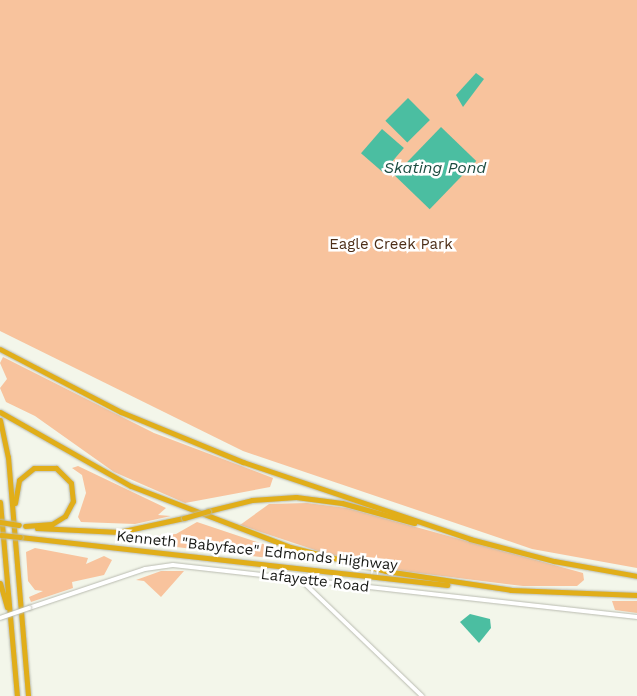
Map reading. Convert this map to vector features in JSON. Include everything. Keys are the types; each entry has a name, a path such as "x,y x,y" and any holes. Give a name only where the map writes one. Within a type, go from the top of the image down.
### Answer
{"highway":[{"path":"0,349 176,436 439,529 554,562 637,576"},
{"path":"0,412 112,477 239,531 369,567 511,590 637,595"},
{"path":"0,420 8,457 28,696"},
{"path":"20,607 16,487 34,468 59,470 73,488 70,510 55,523 26,526"},
{"name":"Kenneth \"Babyface\" Edmonds Highway","path":"0,522 108,533 184,518 263,498 312,498 439,529"},
{"path":"0,502 17,696"},
{"name":"Kenneth \"Babyface\" Edmonds Highway","path":"0,535 511,590"},
{"path":"0,583 11,629"}],"main road":[{"name":"Lafayette Road","path":"0,618 164,565 637,617"},
{"path":"300,579 422,696"}],"green space":[{"name":"Eagle Creek Park","path":"0,0 637,0 637,568 532,549 243,451 0,331"},
{"path":"3,357 154,433 273,478 270,487 185,503 114,472 35,416 6,402 0,388 7,379 0,363"},
{"path":"78,466 166,508 158,515 171,516 135,524 81,522 78,517 86,493 82,475 72,468"},
{"path":"307,503 347,508 583,573 584,580 577,586 523,586 402,571 324,553 240,525 269,504"},
{"path":"197,522 296,555 295,561 151,544 159,535 176,534"},
{"path":"35,548 88,558 86,564 104,556 112,560 104,575 72,582 73,588 31,602 29,597 43,591 35,590 28,581 26,552"},
{"path":"161,571 184,571 161,597 144,581 136,580"},
{"path":"612,601 637,601 637,613 615,610"}],"water":[{"path":"476,73 484,79 463,107 456,95"},
{"path":"408,98 430,120 407,143 385,121"},
{"name":"Skating Pond","path":"441,127 476,161 430,209 394,175"},
{"path":"382,129 404,148 383,172 361,153"},
{"path":"470,614 490,619 491,628 479,643 460,622"}]}
